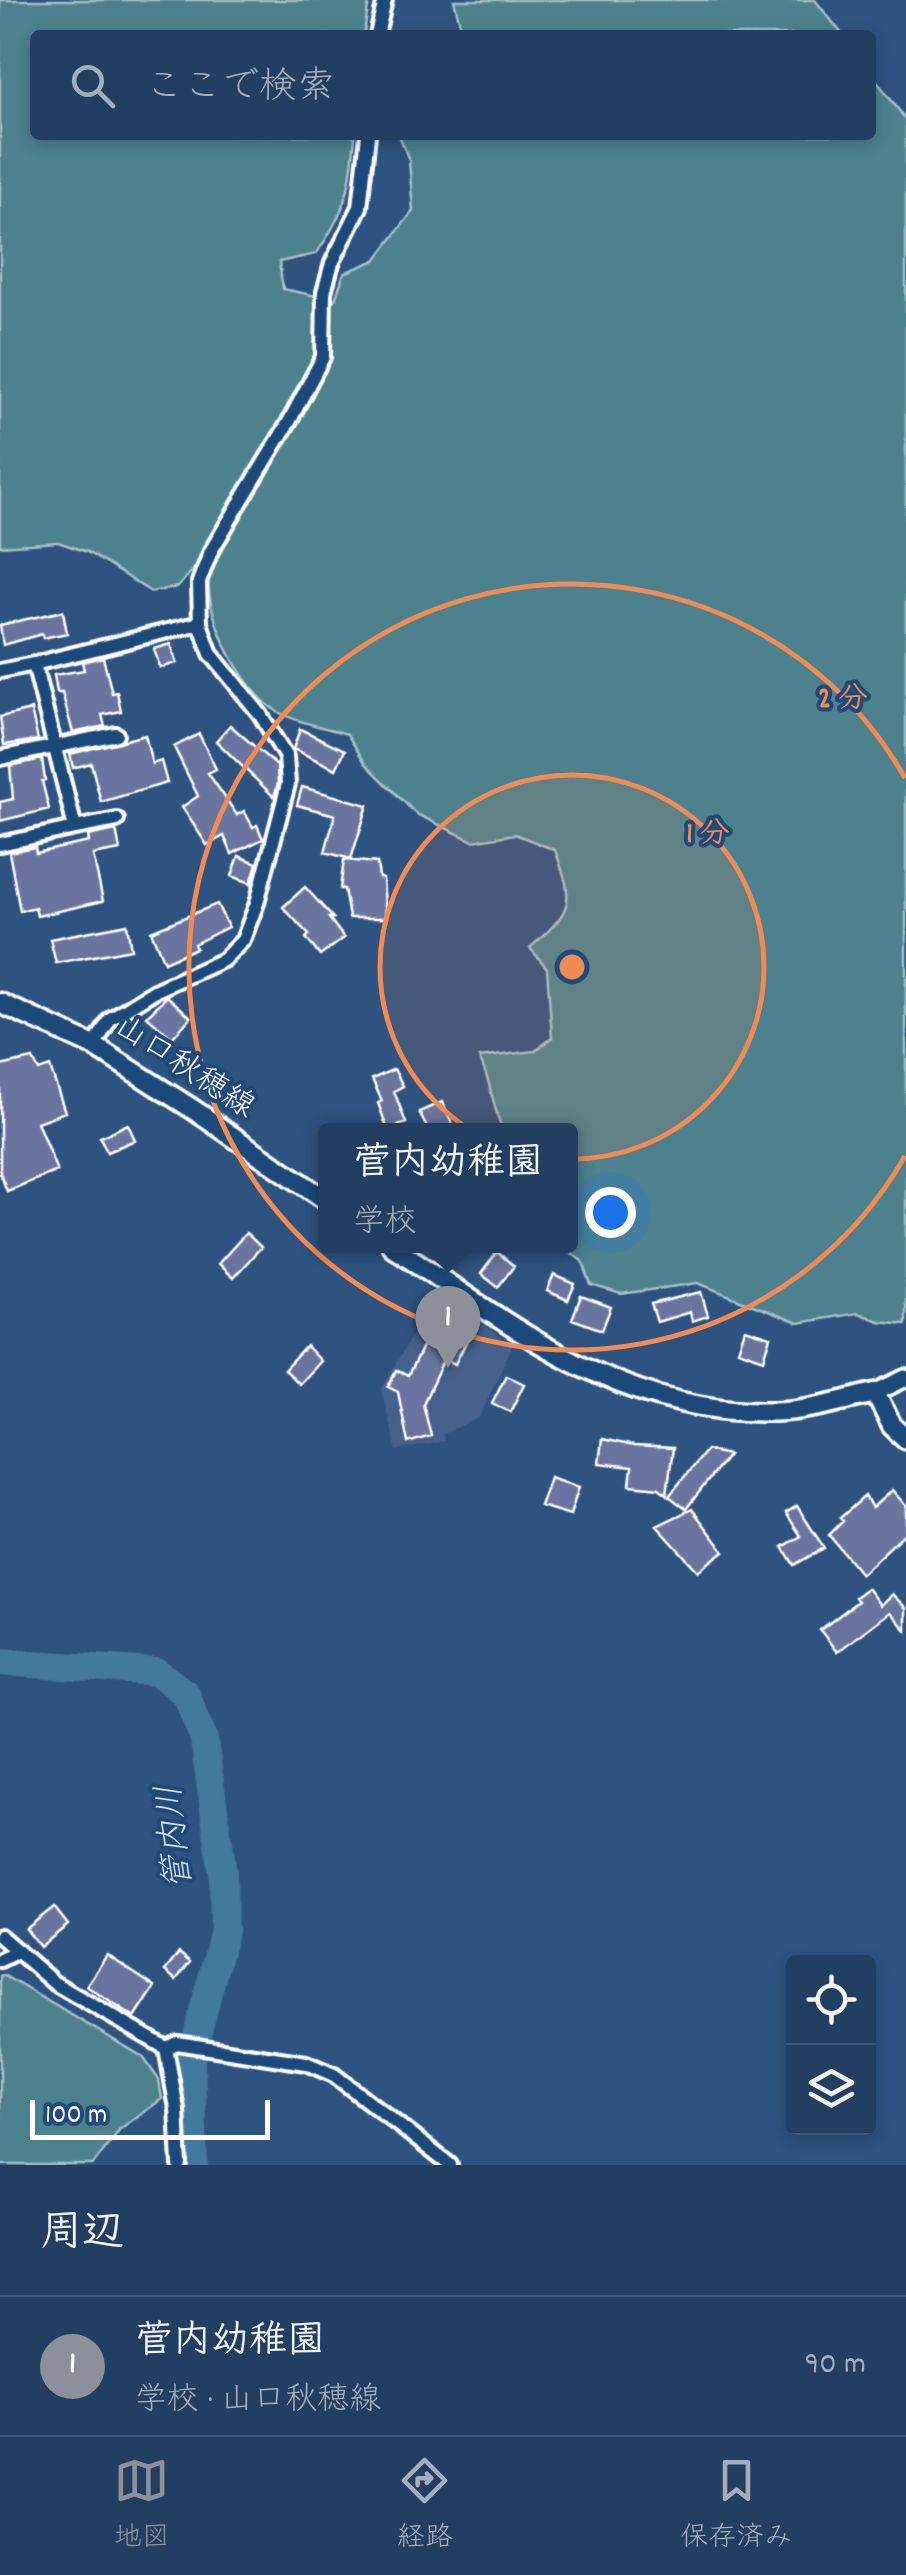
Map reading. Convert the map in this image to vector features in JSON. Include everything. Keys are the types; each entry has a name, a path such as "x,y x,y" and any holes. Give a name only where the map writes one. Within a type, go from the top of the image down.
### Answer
{"main road":[{"name":"山口秋穂線","path":"1,1003 94,1046 318,1195"},
{"path":"403,1253 544,1347 632,1390 668,1402 752,1412 790,1411 874,1393 884,1414 906,1439"}],"street":[{"path":"378,30 385,0"},
{"path":"94,1046 110,1020 154,991 223,960 243,940 275,843 288,784 286,757 260,714 211,654 200,623 199,582 212,551 323,357 324,292 332,263 360,207 368,140"},
{"path":"0,671 200,623"},
{"path":"34,664 74,828"},
{"path":"0,758 116,734"},
{"path":"0,844 117,820"},
{"path":"0,989 1,1003"},
{"path":"874,1393 906,1378"},
{"path":"0,1936 54,1983 166,2048 177,2109 180,2165"},
{"path":"0,1960 18,1951"},
{"path":"166,2048 177,2043 306,2063 334,2075 450,2165"}],"shaded area":[{"path":"434,1296 452,1301 512,1346 479,1418 443,1434 444,1441 397,1451 381,1390"}],"green space":[{"path":"0,0 369,0 365,30 30,30 30,140 355,140 346,198 335,224 316,254 279,262 283,289 335,300 344,273 376,260 413,211 409,160 401,140 876,140 876,80 906,120 906,1324 879,1321 858,1313 798,1323 698,1283 621,1294 591,1285 583,1262 572,1253 578,1253 578,1123 500,1123 479,1058 535,1051 552,1038 547,968 530,948 555,924 566,905 566,883 555,850 515,834 473,841 416,814 366,764 347,734 294,719 264,702 228,651 213,610 209,575 194,568 178,587 151,592 87,552 58,542 0,546"},
{"path":"454,0 815,0 839,30 462,30"},
{"path":"3,1975 143,2057 159,2080 162,2099 120,2129 93,2165 0,2165"}],"building":[{"path":"63,611 67,633 43,638 42,634 3,645 0,625"},
{"path":"171,644 177,663 160,668 154,649"},
{"path":"103,657 121,711 102,715 105,726 73,733 54,675 84,670 82,662"},
{"path":"31,710 38,740 4,745 0,717"},
{"path":"230,725 277,766 274,797 216,741"},
{"path":"300,729 345,750 336,769 293,749"},
{"path":"199,734 216,769 208,773 237,815 244,811 263,839 232,854 224,836 207,845 182,807 198,796 174,747"},
{"path":"145,735 152,764 161,761 167,783 101,802 91,763 73,768 70,754"},
{"path":"42,759 42,781 49,809 0,821 0,802 13,799 10,766"},
{"path":"302,787 368,805 351,859 325,852 335,815 297,805"},
{"path":"116,830 120,850 93,855 103,901 37,916 35,907 20,911 9,852 35,847 36,853 89,842 88,836"},
{"path":"239,856 257,863 251,883 232,876"},
{"path":"344,860 377,863 379,878 383,879 386,918 349,918 344,889 340,889"},
{"path":"305,887 333,918 329,918 344,938 320,956 306,938 309,935 283,907"},
{"path":"217,904 228,927 194,944 196,948 164,962 151,931"},
{"path":"127,924 131,949 56,963 50,939"},
{"path":"167,996 191,1017 172,1038 147,1016"},
{"path":"33,1059 39,1071 50,1067 65,1112 37,1122 57,1171 7,1191 0,1173 0,1066"},
{"path":"394,1069 403,1086 394,1091 406,1123 385,1123 378,1103 382,1101 372,1079"},
{"path":"442,1102 452,1123 424,1123 419,1112"},
{"path":"128,1124 135,1140 107,1152 100,1137"},
{"path":"246,1233 261,1247 233,1278 218,1264"},
{"path":"496,1253 514,1266 498,1287 481,1274"},
{"path":"554,1275 575,1284 568,1300 547,1291"},
{"path":"701,1292 708,1316 692,1321 690,1312 657,1322 651,1304"},
{"path":"581,1296 611,1307 602,1330 572,1319"},
{"path":"443,1304 456,1312 446,1328 468,1338 455,1364 444,1359 423,1404 431,1436 408,1443 398,1392 388,1387 396,1370 408,1376"},
{"path":"745,1329 771,1337 764,1359 738,1350"},
{"path":"306,1346 320,1361 299,1384 284,1370"},
{"path":"506,1375 524,1384 510,1412 492,1403"},
{"path":"602,1439 673,1448 667,1494 659,1488 630,1485 632,1467 599,1463"},
{"path":"706,1450 728,1455 686,1509 669,1496"},
{"path":"550,1477 579,1487 570,1515 540,1506"},
{"path":"892,1490 906,1506 906,1532 861,1574 829,1535 843,1521 840,1518 865,1496 872,1508"},
{"path":"797,1506 824,1548 794,1565 783,1547 801,1536 786,1513"},
{"path":"692,1509 724,1551 698,1571 657,1526"},
{"path":"867,1588 880,1605 892,1594 906,1608 906,1630 890,1612 837,1652 820,1630 858,1601 855,1597"},
{"path":"54,1907 68,1925 40,1947 26,1929"},
{"path":"179,1953 190,1962 176,1980 165,1971"},
{"path":"107,1955 155,1987 135,2018 86,1986"}],"waterway":[{"name":"管内川","path":"0,1662 157,1672 186,1694 204,1740 223,1872 224,1931 191,2059 194,2165"}],"place":[{"name":"菅内幼稚園","path":"448,1368"}]}
